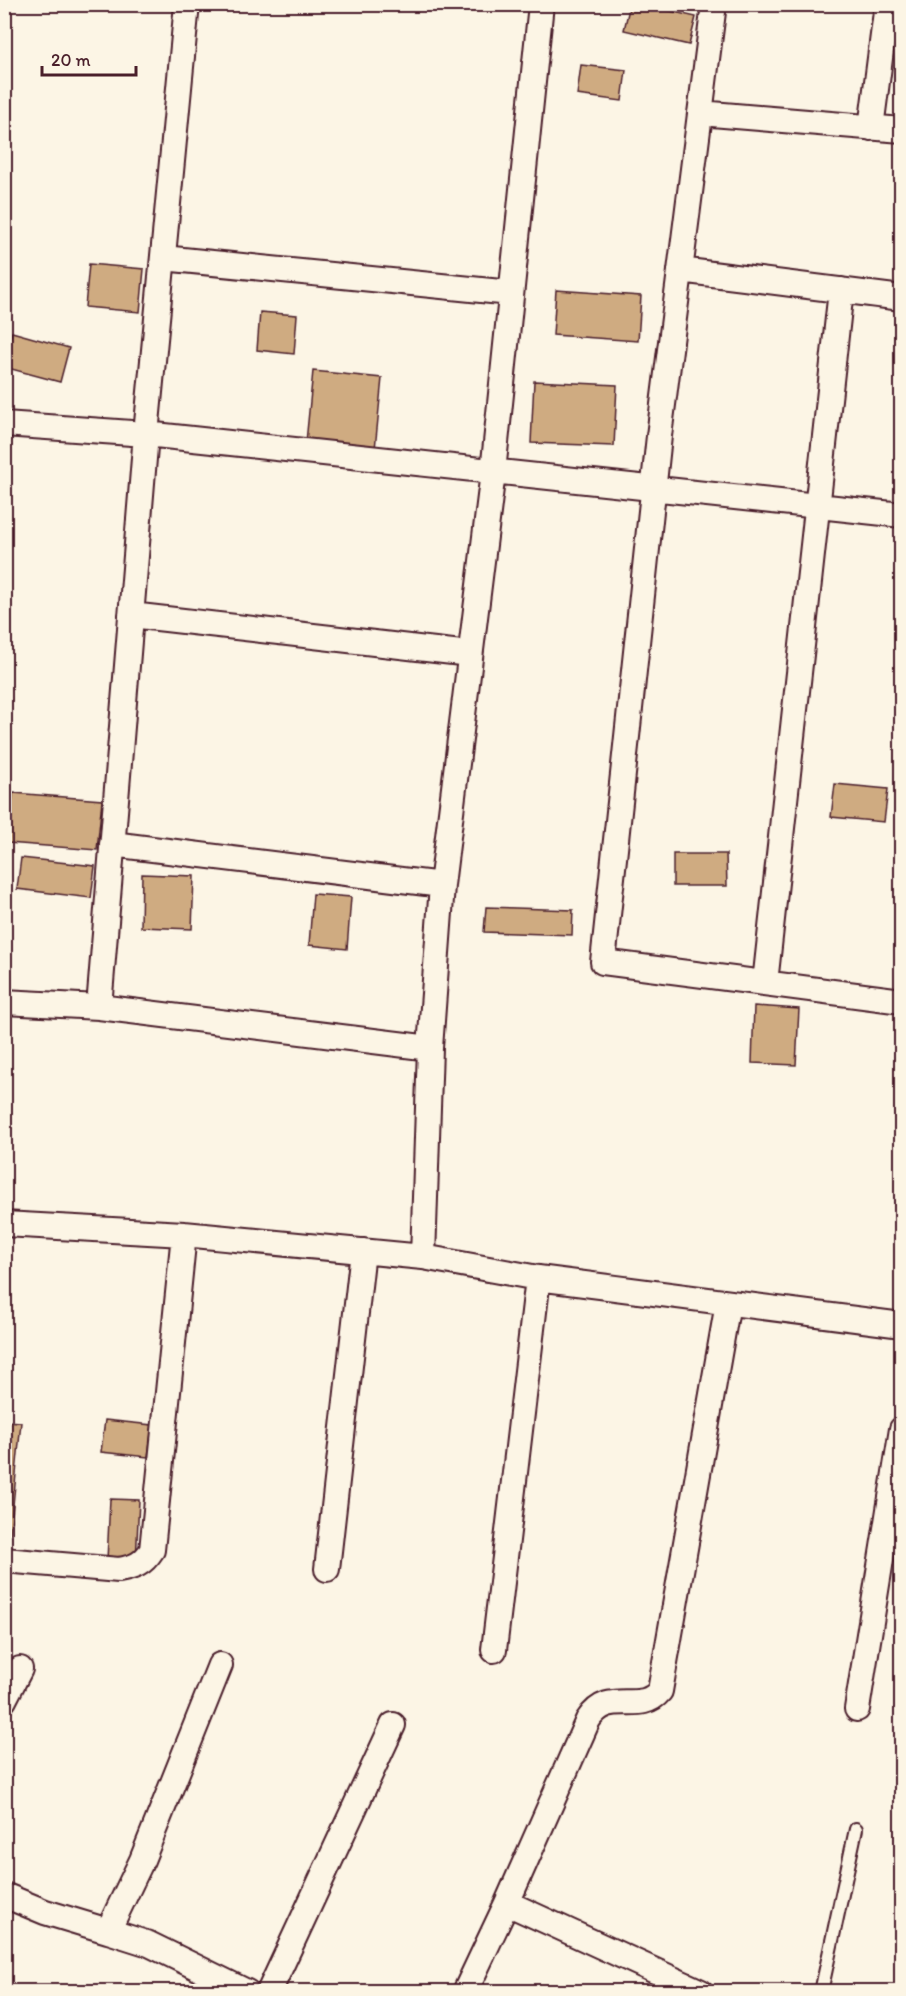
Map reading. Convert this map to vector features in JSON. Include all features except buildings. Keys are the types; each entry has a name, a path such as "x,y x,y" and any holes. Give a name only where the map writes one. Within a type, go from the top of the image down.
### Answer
{"street":[{"path":"99,1007 146,434 187,4"},
{"path":"423,1257 430,1048 442,885 493,472 541,4"},
{"path":"714,4 654,490 603,963 902,1001"},
{"path":"871,128 888,4"},
{"path":"700,113 902,130"},
{"path":"163,258 511,293"},
{"path":"680,270 902,298"},
{"path":"765,983 841,290"},
{"path":"4,424 146,434 902,515"},
{"path":"131,615 470,654"},
{"path":"112,844 442,885"},
{"path":"4,1002 99,1007 430,1048"},
{"path":"4,1224 184,1234 423,1257 538,1278 902,1325"},
{"path":"4,1560 119,1570 137,1566 152,1550 184,1234"},
{"path":"327,1569 363,1251"},
{"path":"494,1650 538,1278"},
{"path":"465,1992 594,1711 603,1704 645,1701 655,1697 660,1691 728,1303"},
{"path":"857,1709 902,1430"},
{"path":"108,1930 142,1860 220,1665"},
{"path":"4,1700 20,1669"},
{"path":"269,1992 393,1725"},
{"path":"4,1895 45,1912 149,1944 247,1992"},
{"path":"507,1903 701,1992"}],"lane":[{"path":"820,1992 856,1829"}]}
